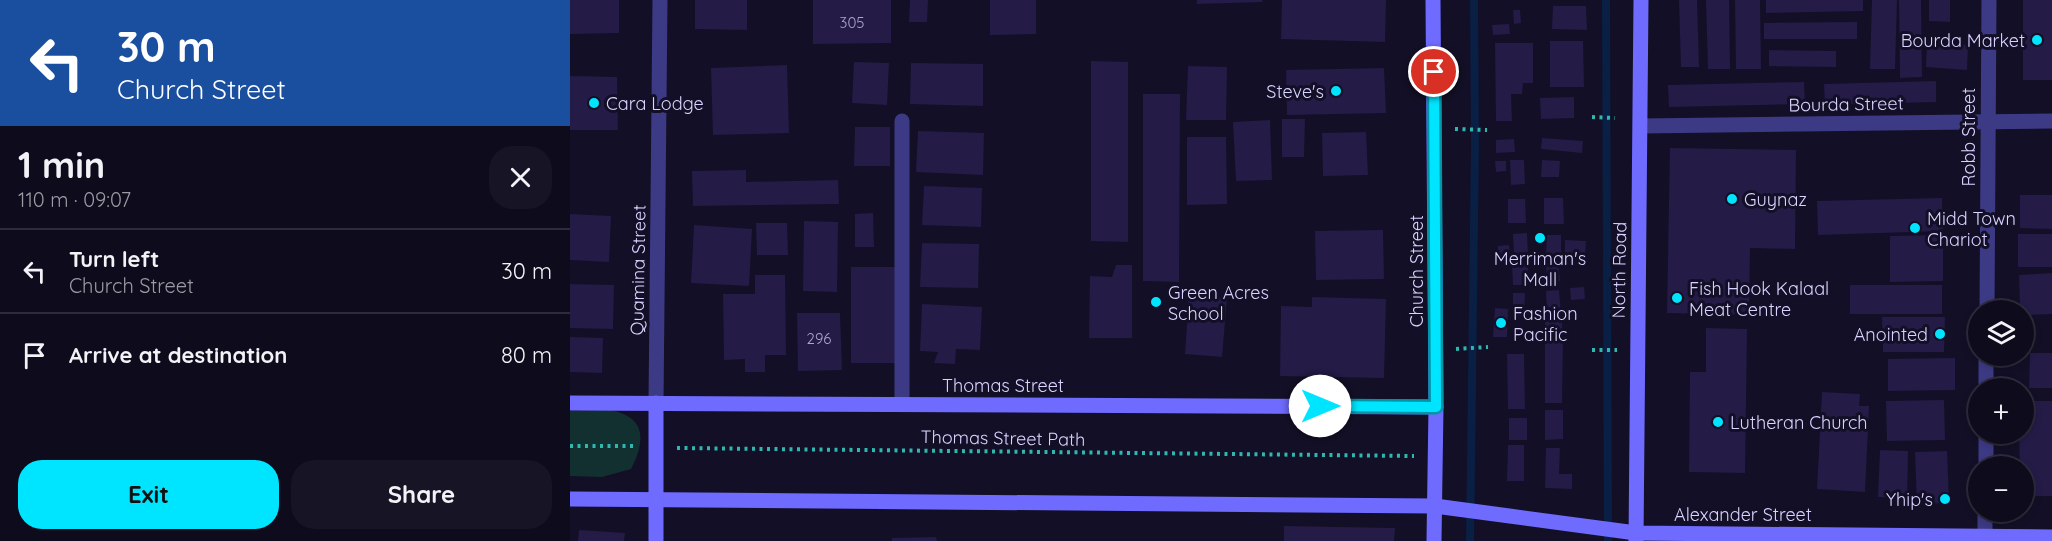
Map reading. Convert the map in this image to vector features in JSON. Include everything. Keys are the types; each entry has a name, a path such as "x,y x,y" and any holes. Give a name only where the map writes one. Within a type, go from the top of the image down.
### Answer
{"street":[{"name":"Quamina Street","path":"656,541 660,0"},
{"name":"Church Street","path":"1433,0 1436,407 1434,541"},
{"name":"North Road","path":"1636,537 1641,0"},
{"name":"Robb Street","path":"1987,300 1989,0"},
{"path":"902,121 902,404"},
{"name":"Bourda Street","path":"1641,126 2052,121"},
{"name":"Thomas Street","path":"570,403 1436,407"},
{"path":"570,499 1435,506"},
{"name":"Alexander Street","path":"1435,506 1636,537 2052,537"},
{"path":"1985,522 1985,538"}],"path":[{"path":"1592,117 1615,118"},
{"path":"1452,129 1487,130"},
{"path":"1452,350 1488,347"},
{"path":"1592,350 1618,350"},
{"name":"Thomas Street Path","path":"570,446 1436,457"}],"green space":[{"path":"609,410 630,418 640,431 639,448 631,469 602,477 570,476 570,411"}],"building":[{"path":"570,0 619,0 619,33 570,34"},
{"path":"695,0 747,0 747,30 695,29"},
{"path":"813,0 891,0 891,43 813,44"},
{"path":"910,0 928,0 927,22 909,22"},
{"path":"990,0 1036,0 1036,34 990,35"},
{"path":"1197,0 1262,0 1263,2 1197,4"},
{"path":"1282,0 1386,0 1385,42 1281,39"},
{"path":"1679,0 1697,0 1699,67 1681,67"},
{"path":"1706,0 1729,0 1730,69 1708,69"},
{"path":"1735,0 1760,0 1761,69 1736,69"},
{"path":"1766,0 1863,0 1863,11 1766,13"},
{"path":"1872,0 1897,0 1895,69 1870,69"},
{"path":"1899,0 1921,0 1922,77 1900,78"},
{"path":"1929,0 1950,0 1950,22 1929,21"},
{"name":"Bourda Market","path":"2023,0 2052,0 2052,80 2023,80"},
{"path":"1553,6 1586,6 1587,30 1552,29"},
{"path":"1513,10 1520,10 1521,23 1514,24"},
{"path":"1857,22 1857,39 1764,39 1764,23"},
{"path":"1509,24 1510,34 1493,35 1492,25"},
{"path":"1550,41 1583,41 1584,87 1550,87"},
{"path":"1927,42 1968,45 1967,70 1926,67"},
{"path":"1495,43 1533,43 1533,83 1523,83 1522,94 1511,94 1512,121 1496,121"},
{"path":"1769,50 1836,51 1836,67 1769,66"},
{"path":"1091,61 1128,62 1128,242 1091,241"},
{"path":"854,62 889,63 887,105 852,103"},
{"path":"911,63 983,64 983,106 910,104"},
{"path":"787,65 789,133 713,135 711,68"},
{"path":"1188,66 1227,67 1226,120 1186,120"},
{"name":"Steve's","path":"1384,68 1386,113 1287,115 1286,70"},
{"name":"Cara Lodge","path":"570,76 617,77 618,130 570,130"},
{"path":"1936,81 1936,102 1825,105 1824,84"},
{"path":"1804,82 1805,104 1669,107 1668,85"},
{"path":"1143,94 1180,94 1179,282 1143,281"},
{"path":"1574,97 1574,118 1541,119 1540,98"},
{"path":"1282,119 1305,119 1304,157 1282,157"},
{"path":"1270,120 1272,180 1236,181 1233,122"},
{"path":"855,127 890,127 890,166 854,166"},
{"path":"918,131 984,133 983,175 916,172"},
{"path":"1366,132 1368,175 1323,176 1322,133"},
{"path":"1187,137 1226,137 1227,204 1187,205"},
{"path":"1542,138 1583,141 1582,153 1541,149"},
{"path":"1514,139 1515,152 1496,153 1496,140"},
{"name":"Guynaz","path":"1670,148 1796,150 1795,249 1750,248 1749,315 1667,313"},
{"path":"1510,160 1524,160 1525,184 1511,185"},
{"path":"1542,160 1560,161 1559,177 1541,177"},
{"path":"1495,161 1506,161 1506,171 1496,172"},
{"path":"746,170 746,182 838,180 839,204 693,206 692,171"},
{"path":"924,186 982,188 981,227 922,225"},
{"path":"2020,195 2052,195 2052,229 2020,228"},
{"path":"1544,198 1563,198 1564,224 1544,224"},
{"path":"1942,198 1943,231 1818,235 1817,201"},
{"path":"1508,199 1525,199 1526,223 1508,223"},
{"path":"873,213 874,247 855,247 855,214"},
{"path":"570,214 611,216 609,262 570,260"},
{"path":"804,221 838,222 837,292 803,291"},
{"path":"756,223 787,223 788,255 757,255"},
{"path":"694,225 752,229 749,286 691,283"},
{"path":"1383,230 1384,279 1316,280 1315,231"},
{"path":"1527,233 1528,255 1514,255 1513,234"},
{"path":"2018,234 2052,234 2052,267 2018,267"},
{"path":"1547,235 1561,235 1561,254 1546,254"},
{"path":"1943,235 1943,281 1890,282 1890,236"},
{"path":"1565,240 1586,241 1585,257 1565,256"},
{"path":"922,243 979,244 978,288 920,287"},
{"path":"1509,245 1510,255 1498,255 1498,246"},
{"path":"1558,261 1560,281 1547,282 1546,262"},
{"path":"1528,263 1528,285 1513,285 1512,264"},
{"path":"1116,265 1132,265 1132,338 1089,338 1090,276 1112,277"},
{"path":"851,267 898,267 898,363 851,363"},
{"path":"2052,273 2052,314 2034,315 2034,300 2020,300 2019,275"},
{"path":"755,275 785,275 786,355 765,355 765,372 745,372 745,359 724,360 723,294 755,294"},
{"path":"570,284 614,285 613,329 570,328"},
{"path":"1850,285 1942,285 1942,314 1850,314"},
{"path":"1584,287 1585,299 1571,300 1570,288"},
{"path":"1559,290 1561,314 1547,314 1546,291"},
{"path":"1513,293 1525,293 1524,317 1513,316"},
{"path":"1189,295 1227,298 1222,357 1185,354"},
{"path":"1312,297 1386,299 1384,378 1280,376 1281,306 1312,307"},
{"path":"922,304 982,307 980,350 956,349 955,364 934,363 938,352 920,351"},
{"name":"Fashion Pacific","path":"1495,308 1508,309 1507,337 1493,337"},
{"path":"797,313 840,313 842,370 798,371"},
{"path":"1882,317 1945,317 1944,352 1883,352"},
{"path":"1545,319 1562,319 1562,332 1545,332"},
{"name":"Lutheran Church","path":"1706,328 1747,329 1745,473 1689,472 1690,372 1706,372"},
{"path":"570,337 603,338 602,373 570,372"},
{"path":"1545,340 1563,340 1562,403 1545,403"},
{"path":"2034,353 2052,353 2052,388 2034,388 2034,378 2029,378 2030,366 2034,366"},
{"path":"1507,354 1524,354 1525,409 1508,409"},
{"path":"1955,358 1955,390 1888,391 1888,359"},
{"path":"1822,392 1860,394 1859,406 1869,406 1865,492 1817,489"},
{"path":"1944,400 1945,440 1887,441 1886,401"},
{"path":"2034,401 2052,401 2052,496 2034,496 2034,456 2020,456 2019,444 2034,444"},
{"path":"1545,410 1563,410 1563,439 1545,440"},
{"path":"1509,418 1527,418 1527,440 1509,440"},
{"path":"1508,445 1524,445 1524,481 1507,481"},
{"path":"1546,448 1560,448 1559,474 1572,474 1572,489 1545,488"},
{"path":"1880,450 1908,451 1907,498 1878,497"},
{"path":"1947,451 1949,503 1917,504 1915,452"},
{"path":"1284,526 1395,528 1394,541 1284,541"},
{"path":"579,530 625,533 624,541 578,541"},
{"path":"936,537 937,541 892,541 892,538"}],"waterway":[{"path":"1470,541 1475,144 1474,0"},
{"path":"1606,0 1608,541"}],"place":[{"name":"Bourda Market","path":"2037,40"},
{"name":"Steve's","path":"1336,91"},
{"name":"Cara Lodge","path":"594,103"},
{"name":"Guynaz","path":"1732,199"},
{"name":"Midd Town Chariot","path":"1915,228"},
{"name":"Merriman's Mall","path":"1540,238"},
{"name":"Fish Hook Kalaal Meat Centre","path":"1677,298"},
{"name":"Green Acres School","path":"1156,302"},
{"name":"Fashion Pacific","path":"1501,323"},
{"name":"Anointed","path":"1940,334"},
{"name":"Lutheran Church","path":"1718,422"},
{"name":"Yhip's","path":"1945,499"}],"route":[{"path":"1320,406 1436,407 1434,72"}]}
